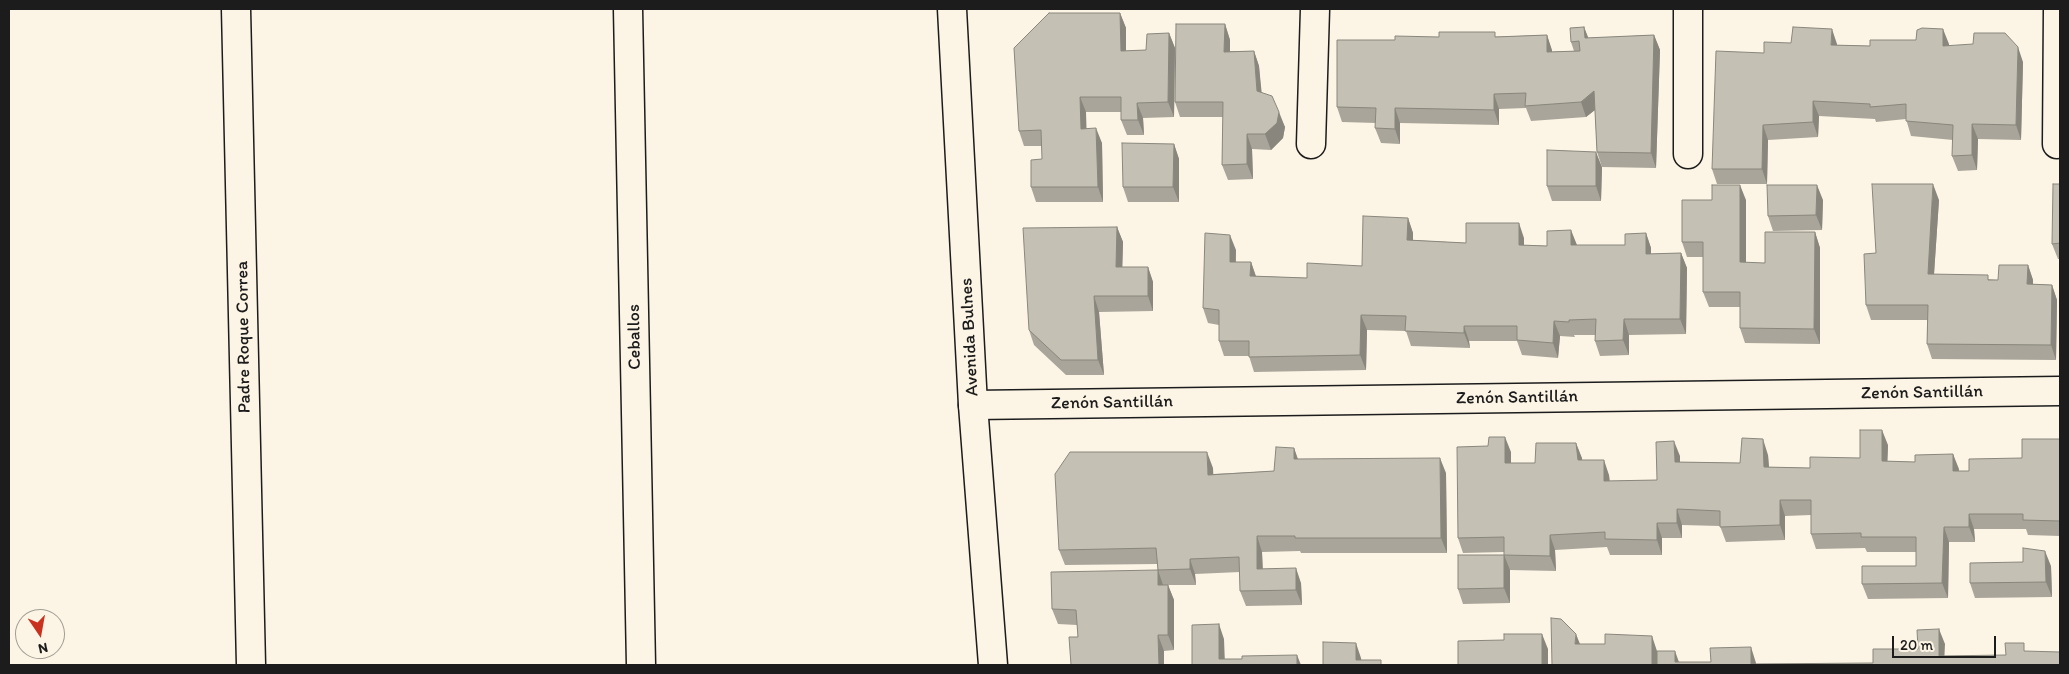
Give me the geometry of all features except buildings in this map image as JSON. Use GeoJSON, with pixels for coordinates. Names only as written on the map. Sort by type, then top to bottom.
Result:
{"type":"FeatureCollection","features":[{"type":"Feature","properties":{"kind":"street","name":"Padre Roque Correa"},"geometry":{"type":"LineString","coordinates":[[236,9],[251,665]]}},
{"type":"Feature","properties":{"kind":"street","name":"Ceballos"},"geometry":{"type":"LineString","coordinates":[[628,9],[641,665]]}},
{"type":"Feature","properties":{"kind":"street","name":"Avenida Bulnes"},"geometry":{"type":"LineString","coordinates":[[952,9],[973,405],[994,665]]}},
{"type":"Feature","properties":{"kind":"street"},"geometry":{"type":"LineString","coordinates":[[1311,144],[1315,9]]}},
{"type":"Feature","properties":{"kind":"street"},"geometry":{"type":"LineString","coordinates":[[1688,9],[1688,154]]}},
{"type":"Feature","properties":{"kind":"street"},"geometry":{"type":"LineString","coordinates":[[2057,144],[2058,9]]}},
{"type":"Feature","properties":{"kind":"street","name":"Zenón Santillán"},"geometry":{"type":"LineString","coordinates":[[973,405],[2060,391]]}}]}
